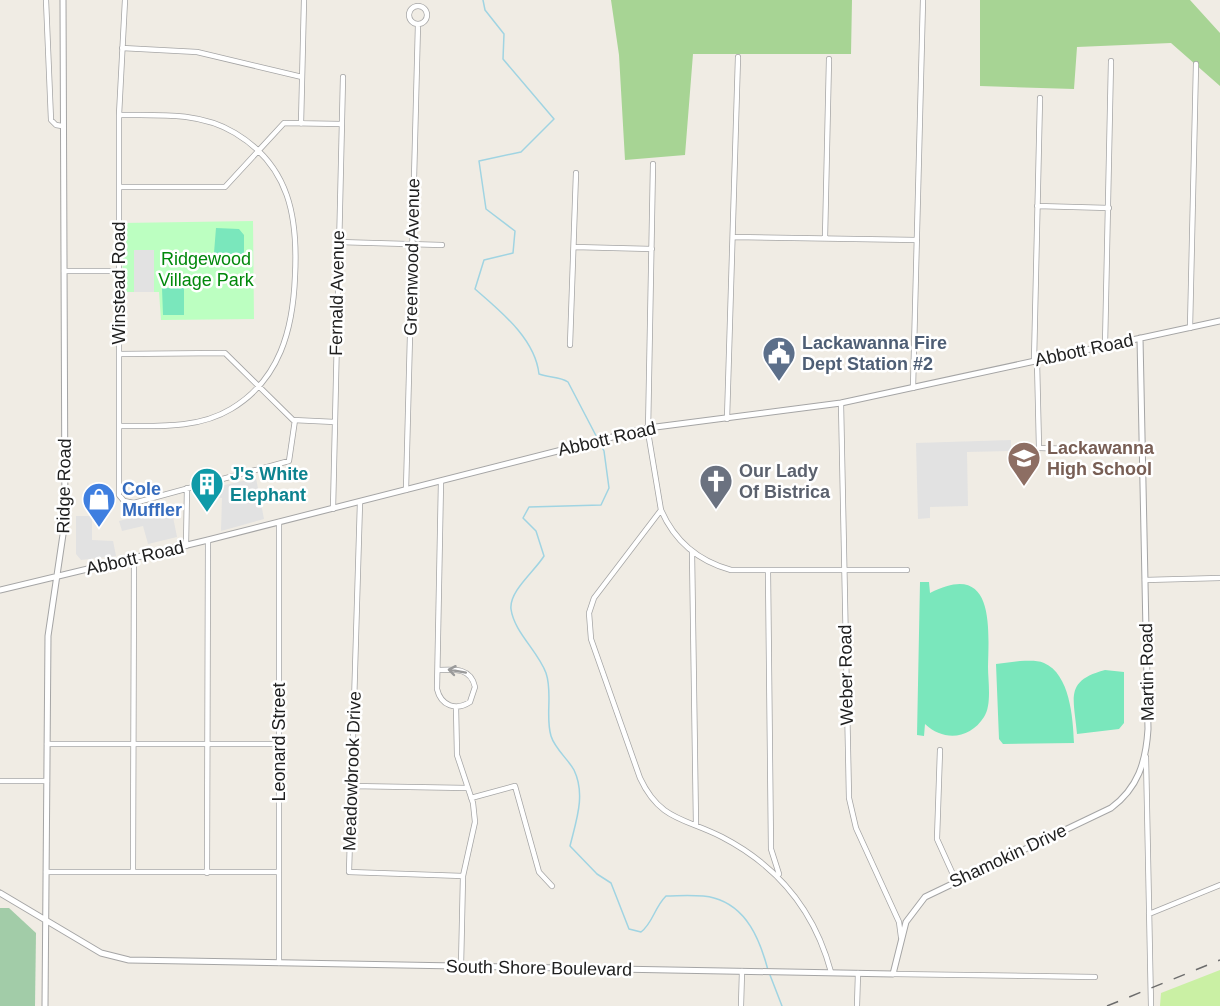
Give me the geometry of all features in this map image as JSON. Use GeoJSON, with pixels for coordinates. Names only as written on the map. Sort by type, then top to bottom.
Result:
{"type":"FeatureCollection","features":[{"type":"Feature","properties":{"kind":"street"},"geometry":{"type":"LineString","coordinates":[[46,0],[51,120],[56,125],[62,126]]}},
{"type":"Feature","properties":{"kind":"street","name":"Ridge Road"},"geometry":{"type":"LineString","coordinates":[[45,1006],[48,636],[65,522],[63,0]]}},
{"type":"Feature","properties":{"kind":"street","name":"Winstead Road"},"geometry":{"type":"LineString","coordinates":[[125,0],[119,115],[119,490],[124,501],[134,503],[186,489]]}},
{"type":"Feature","properties":{"kind":"street"},"geometry":{"type":"LineString","coordinates":[[301,124],[304,0]]}},
{"type":"Feature","properties":{"kind":"street"},"geometry":{"type":"LineString","coordinates":[[913,388],[922,0]]}},
{"type":"Feature","properties":{"kind":"street","name":"Greenwood Avenue"},"geometry":{"type":"LineString","coordinates":[[417,5],[424,8],[427,15],[424,21],[418,24],[411,21],[408,15],[411,8],[417,5]]}},
{"type":"Feature","properties":{"kind":"street","name":"Greenwood Avenue"},"geometry":{"type":"LineString","coordinates":[[406,490],[418,24]]}},
{"type":"Feature","properties":{"kind":"street"},"geometry":{"type":"LineString","coordinates":[[122,48],[197,52],[302,77]]}},
{"type":"Feature","properties":{"kind":"street"},"geometry":{"type":"LineString","coordinates":[[728,419],[738,57]]}},
{"type":"Feature","properties":{"kind":"street"},"geometry":{"type":"LineString","coordinates":[[825,238],[829,59]]}},
{"type":"Feature","properties":{"kind":"street"},"geometry":{"type":"LineString","coordinates":[[1105,346],[1111,61]]}},
{"type":"Feature","properties":{"kind":"street"},"geometry":{"type":"LineString","coordinates":[[1190,328],[1196,64]]}},
{"type":"Feature","properties":{"kind":"street","name":"Fernald Avenue"},"geometry":{"type":"LineString","coordinates":[[333,509],[343,77]]}},
{"type":"Feature","properties":{"kind":"street"},"geometry":{"type":"LineString","coordinates":[[1040,98],[1036,361],[1039,448],[1141,451]]}},
{"type":"Feature","properties":{"kind":"street"},"geometry":{"type":"LineString","coordinates":[[119,115],[171,115],[198,119],[234,132],[258,152],[284,189],[294,218],[297,237],[291,326],[278,359],[259,387],[239,403],[211,418],[169,425],[119,426]]}},
{"type":"Feature","properties":{"kind":"street"},"geometry":{"type":"LineString","coordinates":[[119,187],[225,187],[285,123],[341,124]]}},
{"type":"Feature","properties":{"kind":"street"},"geometry":{"type":"LineString","coordinates":[[653,164],[648,428],[654,482],[661,510],[675,535],[692,552],[708,562],[731,570],[768,572],[907,570]]}},
{"type":"Feature","properties":{"kind":"street"},"geometry":{"type":"LineString","coordinates":[[570,345],[576,173]]}},
{"type":"Feature","properties":{"kind":"street"},"geometry":{"type":"LineString","coordinates":[[1037,206],[1109,208]]}},
{"type":"Feature","properties":{"kind":"street"},"geometry":{"type":"LineString","coordinates":[[733,237],[917,240]]}},
{"type":"Feature","properties":{"kind":"street"},"geometry":{"type":"LineString","coordinates":[[338,242],[442,245]]}},
{"type":"Feature","properties":{"kind":"street"},"geometry":{"type":"LineString","coordinates":[[574,247],[652,249]]}},
{"type":"Feature","properties":{"kind":"street"},"geometry":{"type":"LineString","coordinates":[[64,271],[119,271]]}},
{"type":"Feature","properties":{"kind":"street","name":"Abbott Road"},"geometry":{"type":"LineString","coordinates":[[0,590],[186,546],[648,428],[841,403],[1220,321]]}},
{"type":"Feature","properties":{"kind":"street","name":"Martin Road"},"geometry":{"type":"LineString","coordinates":[[1140,338],[1151,1006]]}},
{"type":"Feature","properties":{"kind":"street"},"geometry":{"type":"LineString","coordinates":[[120,354],[225,353],[296,420],[335,422]]}},
{"type":"Feature","properties":{"kind":"street","name":"Weber Road"},"geometry":{"type":"LineString","coordinates":[[841,403],[849,798],[856,828],[899,922],[901,937]]}},
{"type":"Feature","properties":{"kind":"street"},"geometry":{"type":"LineString","coordinates":[[186,546],[186,489],[289,461],[296,420]]}},
{"type":"Feature","properties":{"kind":"street"},"geometry":{"type":"LineString","coordinates":[[439,670],[462,670],[474,682],[475,692],[470,702],[456,707],[444,702],[438,694],[441,481]]}},
{"type":"Feature","properties":{"kind":"street","name":"Meadowbrook Drive"},"geometry":{"type":"LineString","coordinates":[[360,502],[349,872],[463,876]]}},
{"type":"Feature","properties":{"kind":"street"},"geometry":{"type":"LineString","coordinates":[[661,510],[594,598],[590,613],[590,635],[646,791],[657,805],[671,817],[696,825],[746,851],[782,879]]}},
{"type":"Feature","properties":{"kind":"street","name":"Leonard Street"},"geometry":{"type":"LineString","coordinates":[[279,522],[279,963]]}},
{"type":"Feature","properties":{"kind":"street"},"geometry":{"type":"LineString","coordinates":[[207,873],[208,540]]}},
{"type":"Feature","properties":{"kind":"street"},"geometry":{"type":"LineString","coordinates":[[692,552],[696,825]]}},
{"type":"Feature","properties":{"kind":"street"},"geometry":{"type":"LineString","coordinates":[[133,872],[134,558]]}},
{"type":"Feature","properties":{"kind":"street"},"geometry":{"type":"LineString","coordinates":[[768,572],[771,849],[774,863],[782,879],[815,928],[831,972]]}},
{"type":"Feature","properties":{"kind":"street"},"geometry":{"type":"LineString","coordinates":[[1145,580],[1220,578]]}},
{"type":"Feature","properties":{"kind":"street"},"geometry":{"type":"LineString","coordinates":[[456,707],[455,744],[475,813],[475,832],[463,876],[461,966]]}},
{"type":"Feature","properties":{"kind":"street"},"geometry":{"type":"LineString","coordinates":[[47,744],[279,744]]}},
{"type":"Feature","properties":{"kind":"street"},"geometry":{"type":"LineString","coordinates":[[940,750],[937,839],[956,881]]}},
{"type":"Feature","properties":{"kind":"street","name":"Shamokin Drive"},"geometry":{"type":"LineString","coordinates":[[893,974],[901,937],[918,904],[933,892],[1111,808],[1132,787],[1146,755]]}},
{"type":"Feature","properties":{"kind":"street"},"geometry":{"type":"LineString","coordinates":[[0,781],[47,781]]}},
{"type":"Feature","properties":{"kind":"street"},"geometry":{"type":"LineString","coordinates":[[351,786],[467,788]]}},
{"type":"Feature","properties":{"kind":"street"},"geometry":{"type":"LineString","coordinates":[[471,798],[515,786],[539,872],[552,886]]}},
{"type":"Feature","properties":{"kind":"street"},"geometry":{"type":"LineString","coordinates":[[46,872],[279,872]]}},
{"type":"Feature","properties":{"kind":"street"},"geometry":{"type":"LineString","coordinates":[[1149,914],[1220,885]]}},
{"type":"Feature","properties":{"kind":"street","name":"South Shore Boulevard"},"geometry":{"type":"LineString","coordinates":[[0,893],[86,945],[118,958],[742,972],[1095,976]]}},
{"type":"Feature","properties":{"kind":"street"},"geometry":{"type":"LineString","coordinates":[[741,1006],[742,972]]}},
{"type":"Feature","properties":{"kind":"street"},"geometry":{"type":"LineString","coordinates":[[857,1006],[858,973]]}},
{"type":"Feature","properties":{"kind":"green space"},"geometry":{"type":"Polygon","coordinates":[[[611,0],[852,0],[851,54],[693,54],[685,155],[625,160],[619,55],[611,0]]]}},
{"type":"Feature","properties":{"kind":"green space"},"geometry":{"type":"Polygon","coordinates":[[[980,0],[1190,0],[1220,33],[1220,86],[1171,43],[1077,47],[1074,89],[980,86],[980,0]]]}},
{"type":"Feature","properties":{"kind":"green space","name":"Ridgewood Village Park"},"geometry":{"type":"Polygon","coordinates":[[[253,221],[254,319],[161,320],[159,292],[123,292],[122,223],[253,221]]]}},
{"type":"Feature","properties":{"kind":"green space"},"geometry":{"type":"Polygon","coordinates":[[[216,228],[239,229],[244,235],[244,263],[222,265],[214,253],[216,228]]]}},
{"type":"Feature","properties":{"kind":"green space"},"geometry":{"type":"Polygon","coordinates":[[[162,288],[184,288],[184,315],[163,315],[162,288]]]}},
{"type":"Feature","properties":{"kind":"green space"},"geometry":{"type":"Polygon","coordinates":[[[920,582],[929,582],[930,593],[951,585],[966,585],[977,591],[983,602],[988,633],[988,706],[984,717],[978,724],[964,734],[956,736],[940,734],[925,724],[924,736],[917,735],[920,582]]]}},
{"type":"Feature","properties":{"kind":"green space"},"geometry":{"type":"Polygon","coordinates":[[[1020,661],[1044,663],[1060,677],[1071,710],[1074,743],[1003,744],[999,739],[996,664],[1020,661]]]}},
{"type":"Feature","properties":{"kind":"green space"},"geometry":{"type":"Polygon","coordinates":[[[1105,670],[1124,672],[1124,723],[1119,729],[1077,734],[1074,693],[1077,686],[1092,674],[1105,670]]]}},
{"type":"Feature","properties":{"kind":"green space"},"geometry":{"type":"Polygon","coordinates":[[[0,908],[9,908],[36,933],[35,1006],[0,1006],[0,908]]]}},
{"type":"Feature","properties":{"kind":"green space"},"geometry":{"type":"Polygon","coordinates":[[[1220,970],[1220,1006],[1160,1006],[1161,993],[1220,970]]]}},
{"type":"Feature","properties":{"kind":"shaded area"},"geometry":{"type":"Polygon","coordinates":[[[134,250],[154,250],[154,292],[134,292],[134,250]]]}},
{"type":"Feature","properties":{"kind":"shaded area"},"geometry":{"type":"Polygon","coordinates":[[[1011,440],[1011,451],[967,452],[968,506],[930,507],[930,518],[918,519],[916,443],[1011,440]]]}},
{"type":"Feature","properties":{"kind":"shaded area"},"geometry":{"type":"Polygon","coordinates":[[[256,478],[264,519],[221,531],[222,498],[208,497],[207,489],[256,478]]]}},
{"type":"Feature","properties":{"kind":"shaded area"},"geometry":{"type":"Polygon","coordinates":[[[167,509],[173,517],[177,537],[148,544],[143,526],[122,531],[119,521],[167,509]]]}},
{"type":"Feature","properties":{"kind":"shaded area"},"geometry":{"type":"Polygon","coordinates":[[[76,516],[92,516],[92,540],[113,541],[116,556],[81,560],[76,554],[76,516]]]}},
{"type":"Feature","properties":{"kind":"waterway"},"geometry":{"type":"LineString","coordinates":[[483,0],[485,10],[504,34],[503,59],[554,119],[521,152],[479,161],[486,209],[515,231],[513,253],[484,260],[475,289],[524,337],[536,361],[539,374],[568,382],[604,451],[609,488],[601,505],[529,507],[523,518],[536,531],[544,556],[518,588],[511,602],[517,626],[546,673],[549,688],[551,736],[578,779],[579,808],[570,846],[597,874],[611,883],[629,929],[641,932],[666,896],[714,898],[735,909],[750,926],[761,947],[768,970]]}},
{"type":"Feature","properties":{"kind":"waterway"},"geometry":{"type":"LineString","coordinates":[[770,975],[782,1006]]}},
{"type":"Feature","properties":{"kind":"railway"},"geometry":{"type":"LineString","coordinates":[[1107,1006],[1220,960]]}},
{"type":"Feature","properties":{"kind":"place","name":"Lackawanna Fire Dept Station #2"},"geometry":{"type":"Point","coordinates":[779,382]}},
{"type":"Feature","properties":{"kind":"place","name":"Lackawanna High School"},"geometry":{"type":"Point","coordinates":[1024,487]}},
{"type":"Feature","properties":{"kind":"place","name":"Our Lady Of Bistrica"},"geometry":{"type":"Point","coordinates":[716,510]}},
{"type":"Feature","properties":{"kind":"place","name":"J's White Elephant"},"geometry":{"type":"Point","coordinates":[207,513]}},
{"type":"Feature","properties":{"kind":"place","name":"Cole Muffler"},"geometry":{"type":"Point","coordinates":[99,528]}}]}
